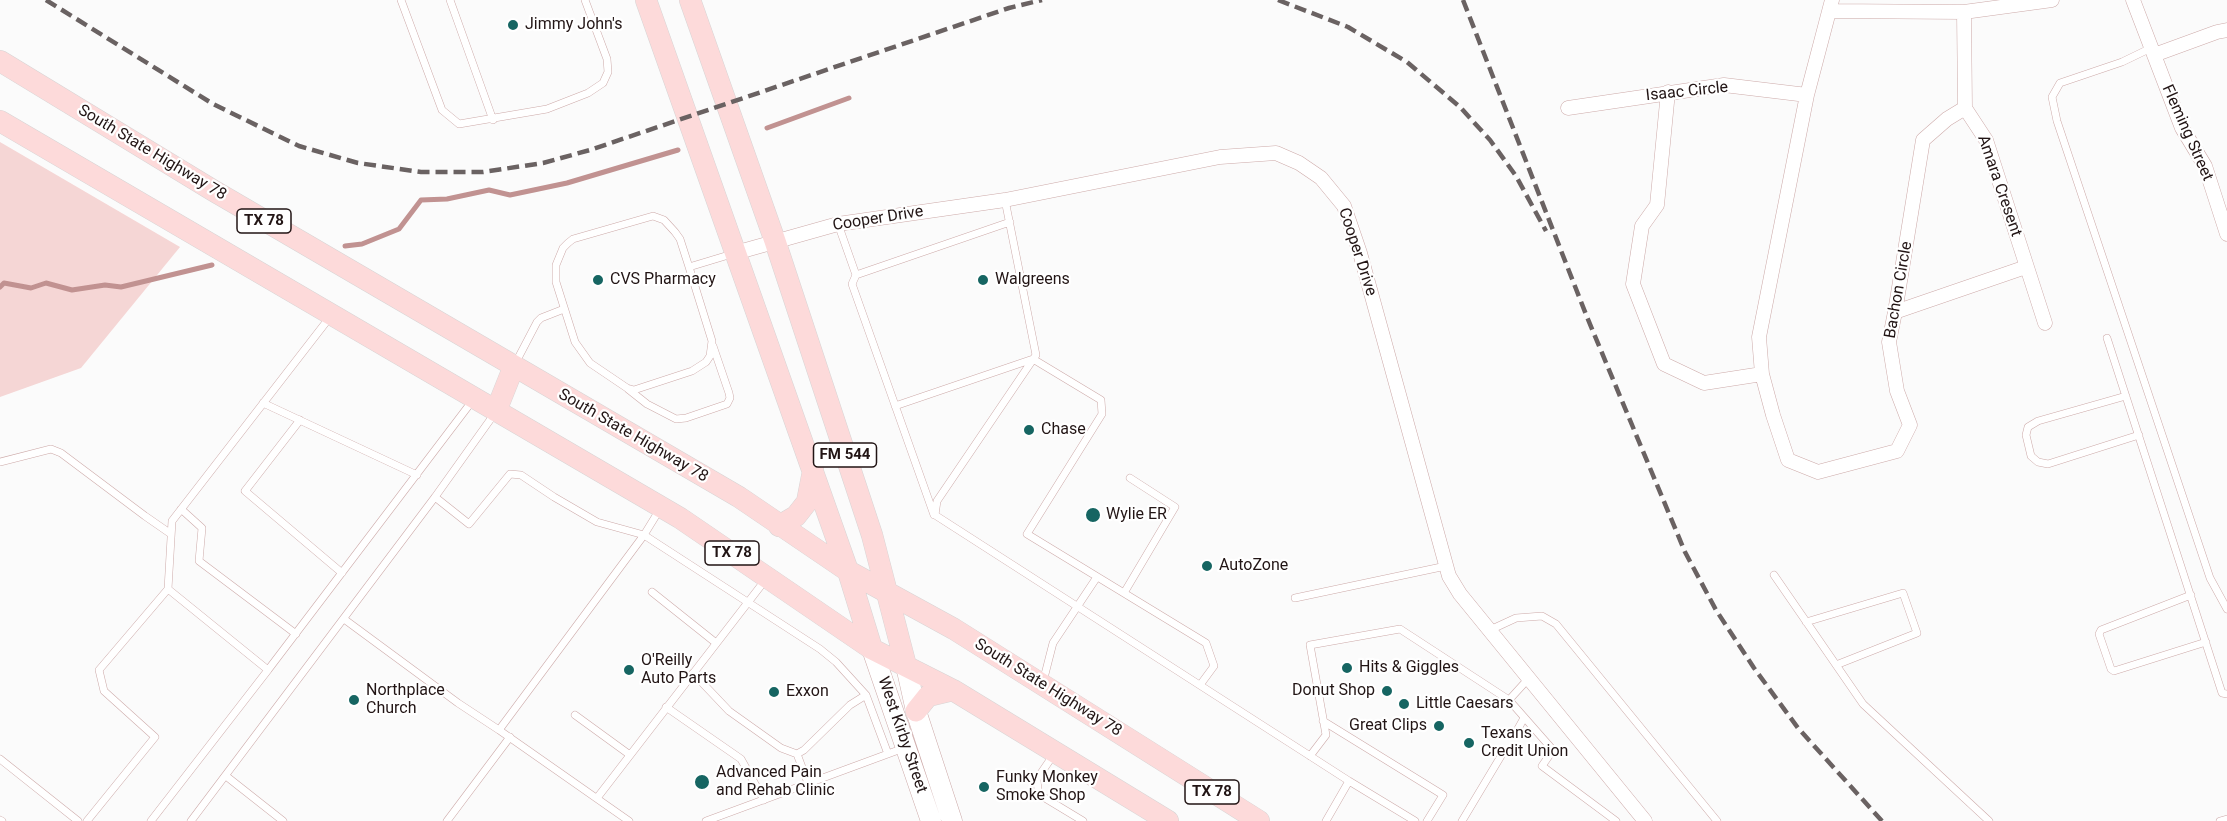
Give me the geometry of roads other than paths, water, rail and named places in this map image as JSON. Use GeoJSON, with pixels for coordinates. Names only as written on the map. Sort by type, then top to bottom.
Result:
{"type":"FeatureCollection","features":[{"type":"Feature","properties":{"kind":"main road","name":"FM 544"},"geometry":{"type":"LineString","coordinates":[[646,0],[848,571],[872,649]]}},
{"type":"Feature","properties":{"kind":"main road","name":"FM 544"},"geometry":{"type":"LineString","coordinates":[[690,0],[775,241],[872,535],[906,666]]}},
{"type":"Feature","properties":{"kind":"main road","name":"South State Highway 78"},"geometry":{"type":"LineString","coordinates":[[0,61],[224,197],[739,497],[848,571],[954,629],[1259,821]]}},
{"type":"Feature","properties":{"kind":"main road","name":"TX 78"},"geometry":{"type":"LineString","coordinates":[[0,121],[661,507],[872,649],[953,690],[1168,821]]}},
{"type":"Feature","properties":{"kind":"main road"},"geometry":{"type":"LineString","coordinates":[[496,411],[514,366]]}},
{"type":"Feature","properties":{"kind":"main road"},"geometry":{"type":"LineString","coordinates":[[779,526],[796,516],[807,502],[813,471]]}},
{"type":"Feature","properties":{"kind":"main road","name":"West Kirby Street"},"geometry":{"type":"LineString","coordinates":[[872,649],[897,750],[931,821]]}},
{"type":"Feature","properties":{"kind":"main road","name":"West Kirby Street"},"geometry":{"type":"LineString","coordinates":[[906,666],[916,711],[952,821]]}},
{"type":"Feature","properties":{"kind":"main road"},"geometry":{"type":"LineString","coordinates":[[916,711],[928,696],[953,690]]}},
{"type":"Feature","properties":{"kind":"street"},"geometry":{"type":"LineString","coordinates":[[1830,5],[1964,12],[2052,0]]}},
{"type":"Feature","properties":{"kind":"street","name":"Fleming Street"},"geometry":{"type":"LineString","coordinates":[[2133,0],[2182,128],[2205,166],[2227,234]]}},
{"type":"Feature","properties":{"kind":"street","name":"Bachon Circle"},"geometry":{"type":"LineString","coordinates":[[1830,5],[1807,95],[1759,337],[1762,374],[1788,460],[1818,472],[1897,451],[1910,425],[1897,391],[1888,342],[1923,140],[1947,119],[1965,108]]}},
{"type":"Feature","properties":{"kind":"street"},"geometry":{"type":"LineString","coordinates":[[1964,12],[1965,108]]}},
{"type":"Feature","properties":{"kind":"street"},"geometry":{"type":"LineString","coordinates":[[2152,52],[2227,30]]}},
{"type":"Feature","properties":{"kind":"street","name":"Isaac Circle"},"geometry":{"type":"LineString","coordinates":[[1568,108],[1668,92],[1724,86],[1807,95]]}},
{"type":"Feature","properties":{"kind":"street"},"geometry":{"type":"LineString","coordinates":[[1668,92],[1657,205],[1642,226],[1633,284],[1664,364],[1704,383],[1762,374]]}},
{"type":"Feature","properties":{"kind":"street","name":"Amara Cresent"},"geometry":{"type":"LineString","coordinates":[[1965,108],[1986,140],[2045,323]]}},
{"type":"Feature","properties":{"kind":"street","name":"Cooper Drive"},"geometry":{"type":"LineString","coordinates":[[735,253],[838,224],[1005,200],[1220,157],[1276,153],[1299,163],[1321,178],[1344,206],[1360,253],[1446,566],[1460,594],[1641,819]]}},
{"type":"Feature","properties":{"kind":"street"},"geometry":{"type":"LineString","coordinates":[[1895,312],[2026,267]]}},
{"type":"Feature","properties":{"kind":"lane"},"geometry":{"type":"LineString","coordinates":[[401,0],[442,110],[459,124],[547,109],[588,93],[603,83],[608,72],[607,59],[585,0]]}},
{"type":"Feature","properties":{"kind":"lane"},"geometry":{"type":"LineString","coordinates":[[450,0],[492,120]]}},
{"type":"Feature","properties":{"kind":"lane"},"geometry":{"type":"LineString","coordinates":[[2152,52],[2060,83],[2052,97],[2057,121],[2210,578],[2227,609]]}},
{"type":"Feature","properties":{"kind":"lane"},"geometry":{"type":"LineString","coordinates":[[935,515],[937,501],[1036,355],[1005,200]]}},
{"type":"Feature","properties":{"kind":"lane"},"geometry":{"type":"LineString","coordinates":[[659,217],[680,239],[689,267],[730,398],[727,404],[686,418],[676,419],[647,404],[627,388],[599,371],[581,352],[556,282],[556,266],[563,248],[573,239],[638,220],[659,217]]}},
{"type":"Feature","properties":{"kind":"lane"},"geometry":{"type":"LineString","coordinates":[[856,275],[1010,222]]}},
{"type":"Feature","properties":{"kind":"lane"},"geometry":{"type":"LineString","coordinates":[[838,224],[856,275],[852,284],[935,515],[1348,781],[1415,821]]}},
{"type":"Feature","properties":{"kind":"lane"},"geometry":{"type":"LineString","coordinates":[[689,267],[735,253]]}},
{"type":"Feature","properties":{"kind":"lane"},"geometry":{"type":"LineString","coordinates":[[514,366],[537,322],[541,318],[564,309]]}},
{"type":"Feature","properties":{"kind":"lane"},"geometry":{"type":"LineString","coordinates":[[87,821],[155,737],[104,691],[99,670],[168,589],[172,521],[331,315]]}},
{"type":"Feature","properties":{"kind":"lane"},"geometry":{"type":"LineString","coordinates":[[2108,339],[2222,693],[2227,694]]}},
{"type":"Feature","properties":{"kind":"lane"},"geometry":{"type":"LineString","coordinates":[[627,388],[634,390],[700,367],[710,356],[712,341]]}},
{"type":"Feature","properties":{"kind":"lane"},"geometry":{"type":"LineString","coordinates":[[896,406],[1033,359]]}},
{"type":"Feature","properties":{"kind":"lane"},"geometry":{"type":"LineString","coordinates":[[1033,359],[1101,400],[1102,414],[1027,534],[1206,643],[1214,666],[1200,685]]}},
{"type":"Feature","properties":{"kind":"lane"},"geometry":{"type":"LineString","coordinates":[[2126,396],[2038,421],[2028,428],[2026,435],[2031,456],[2038,462],[2048,464],[2139,435]]}},
{"type":"Feature","properties":{"kind":"lane"},"geometry":{"type":"LineString","coordinates":[[151,821],[475,399]]}},
{"type":"Feature","properties":{"kind":"lane"},"geometry":{"type":"LineString","coordinates":[[263,403],[417,475]]}},
{"type":"Feature","properties":{"kind":"lane"},"geometry":{"type":"LineString","coordinates":[[191,821],[435,497],[496,411]]}},
{"type":"Feature","properties":{"kind":"lane"},"geometry":{"type":"LineString","coordinates":[[300,420],[245,491],[342,573]]}},
{"type":"Feature","properties":{"kind":"lane"},"geometry":{"type":"LineString","coordinates":[[0,462],[51,448],[62,453],[171,534]]}},
{"type":"Feature","properties":{"kind":"lane"},"geometry":{"type":"LineString","coordinates":[[435,497],[469,524],[510,474],[520,475],[597,522],[644,535],[829,656],[866,695],[897,750],[706,821]]}},
{"type":"Feature","properties":{"kind":"lane"},"geometry":{"type":"LineString","coordinates":[[1124,593],[1175,507],[1130,478]]}},
{"type":"Feature","properties":{"kind":"lane"},"geometry":{"type":"LineString","coordinates":[[500,730],[644,535],[661,507]]}},
{"type":"Feature","properties":{"kind":"lane"},"geometry":{"type":"LineString","coordinates":[[181,509],[202,528],[199,561],[296,634]]}},
{"type":"Feature","properties":{"kind":"lane"},"geometry":{"type":"LineString","coordinates":[[1295,598],[1446,566]]}},
{"type":"Feature","properties":{"kind":"lane"},"geometry":{"type":"LineString","coordinates":[[1774,575],[1863,704],[1989,821]]}},
{"type":"Feature","properties":{"kind":"lane"},"geometry":{"type":"LineString","coordinates":[[597,798],[767,577]]}},
{"type":"Feature","properties":{"kind":"lane"},"geometry":{"type":"LineString","coordinates":[[1042,685],[1053,643],[1097,577]]}},
{"type":"Feature","properties":{"kind":"lane"},"geometry":{"type":"LineString","coordinates":[[168,589],[268,670]]}},
{"type":"Feature","properties":{"kind":"lane"},"geometry":{"type":"LineString","coordinates":[[652,592],[716,643]]}},
{"type":"Feature","properties":{"kind":"lane"},"geometry":{"type":"LineString","coordinates":[[1806,622],[1902,593],[1917,633],[1836,666]]}},
{"type":"Feature","properties":{"kind":"lane"},"geometry":{"type":"LineString","coordinates":[[2191,595],[2100,630],[2098,634],[2111,669],[2114,671],[2206,642]]}},
{"type":"Feature","properties":{"kind":"lane"},"geometry":{"type":"LineString","coordinates":[[1490,630],[1516,618],[1542,616],[1556,624],[1717,821]]}},
{"type":"Feature","properties":{"kind":"lane"},"geometry":{"type":"LineString","coordinates":[[344,619],[458,703],[597,798],[620,818],[629,821]]}},
{"type":"Feature","properties":{"kind":"lane"},"geometry":{"type":"LineString","coordinates":[[1310,756],[1326,735],[1310,645],[1400,629],[1509,700],[1552,750],[1542,766],[1617,821]]}},
{"type":"Feature","properties":{"kind":"lane"},"geometry":{"type":"LineString","coordinates":[[693,673],[729,711],[781,748],[797,754],[808,783]]}},
{"type":"Feature","properties":{"kind":"lane"},"geometry":{"type":"LineString","coordinates":[[1509,700],[1529,678]]}},
{"type":"Feature","properties":{"kind":"lane"},"geometry":{"type":"LineString","coordinates":[[797,754],[804,750],[850,705],[866,695]]}},
{"type":"Feature","properties":{"kind":"lane"},"geometry":{"type":"LineString","coordinates":[[666,707],[741,759],[764,800]]}},
{"type":"Feature","properties":{"kind":"lane"},"geometry":{"type":"LineString","coordinates":[[575,715],[630,755]]}},
{"type":"Feature","properties":{"kind":"lane"},"geometry":{"type":"LineString","coordinates":[[1515,734],[1524,718]]}},
{"type":"Feature","properties":{"kind":"lane"},"geometry":{"type":"LineString","coordinates":[[1323,721],[1443,795],[1427,821]]}},
{"type":"Feature","properties":{"kind":"lane"},"geometry":{"type":"LineString","coordinates":[[447,821],[510,737]]}},
{"type":"Feature","properties":{"kind":"lane"},"geometry":{"type":"LineString","coordinates":[[1462,821],[1504,751]]}},
{"type":"Feature","properties":{"kind":"lane"},"geometry":{"type":"LineString","coordinates":[[1056,752],[1037,779],[1038,791],[1040,795],[1082,821]]}},
{"type":"Feature","properties":{"kind":"lane"},"geometry":{"type":"LineString","coordinates":[[0,759],[78,821]]}},
{"type":"Feature","properties":{"kind":"lane"},"geometry":{"type":"LineString","coordinates":[[226,776],[283,821]]}},
{"type":"Feature","properties":{"kind":"lane"},"geometry":{"type":"LineString","coordinates":[[1326,821],[1348,781]]}},
{"type":"Feature","properties":{"kind":"lane"},"geometry":{"type":"LineString","coordinates":[[2220,821],[2227,819]]}},
{"type":"Feature","properties":{"kind":"waterway"},"geometry":{"type":"LineString","coordinates":[[767,128],[849,98]]}},
{"type":"Feature","properties":{"kind":"waterway"},"geometry":{"type":"LineString","coordinates":[[345,246],[362,244],[399,229],[421,200],[447,199],[489,190],[510,195],[567,183],[678,150]]}},
{"type":"Feature","properties":{"kind":"waterway"},"geometry":{"type":"LineString","coordinates":[[0,287],[4,283],[31,288],[46,283],[72,290],[105,285],[121,287],[212,265]]}},
{"type":"Feature","properties":{"kind":"railway"},"geometry":{"type":"LineString","coordinates":[[46,0],[213,104],[299,146],[358,163],[421,172],[483,172],[543,163],[590,150],[1009,8],[1042,0]]}},
{"type":"Feature","properties":{"kind":"railway"},"geometry":{"type":"LineString","coordinates":[[1278,0],[1348,27],[1407,62],[1460,107],[1490,140],[1516,176],[1546,231]]}},
{"type":"Feature","properties":{"kind":"railway"},"geometry":{"type":"LineString","coordinates":[[1463,0],[1587,317],[1685,552],[1716,610],[1754,668],[1798,728],[1882,821]]}},
{"type":"Feature","properties":{"kind":"place","name":"Jimmy John's"},"geometry":{"type":"Point","coordinates":[513,25]}},
{"type":"Feature","properties":{"kind":"place","name":"CVS Pharmacy"},"geometry":{"type":"Point","coordinates":[598,280]}},
{"type":"Feature","properties":{"kind":"place","name":"Walgreens"},"geometry":{"type":"Point","coordinates":[983,280]}},
{"type":"Feature","properties":{"kind":"place","name":"Chase"},"geometry":{"type":"Point","coordinates":[1029,430]}},
{"type":"Feature","properties":{"kind":"place","name":"Wylie ER"},"geometry":{"type":"Point","coordinates":[1093,515]}},
{"type":"Feature","properties":{"kind":"place","name":"AutoZone"},"geometry":{"type":"Point","coordinates":[1207,566]}},
{"type":"Feature","properties":{"kind":"place","name":"Hits & Giggles"},"geometry":{"type":"Point","coordinates":[1347,668]}},
{"type":"Feature","properties":{"kind":"place","name":"O'Reilly Auto Parts"},"geometry":{"type":"Point","coordinates":[629,670]}},
{"type":"Feature","properties":{"kind":"place","name":"Donut Shop"},"geometry":{"type":"Point","coordinates":[1387,691]}},
{"type":"Feature","properties":{"kind":"place","name":"Exxon"},"geometry":{"type":"Point","coordinates":[774,692]}},
{"type":"Feature","properties":{"kind":"place","name":"Northplace Church"},"geometry":{"type":"Point","coordinates":[354,700]}},
{"type":"Feature","properties":{"kind":"place","name":"Little Caesars"},"geometry":{"type":"Point","coordinates":[1404,704]}},
{"type":"Feature","properties":{"kind":"place","name":"Great Clips"},"geometry":{"type":"Point","coordinates":[1439,726]}},
{"type":"Feature","properties":{"kind":"place","name":"Texans Credit Union"},"geometry":{"type":"Point","coordinates":[1469,743]}},
{"type":"Feature","properties":{"kind":"place","name":"Advanced Pain and Rehab Clinic"},"geometry":{"type":"Point","coordinates":[702,782]}},
{"type":"Feature","properties":{"kind":"place","name":"Funky Monkey Smoke Shop"},"geometry":{"type":"Point","coordinates":[984,787]}}]}
